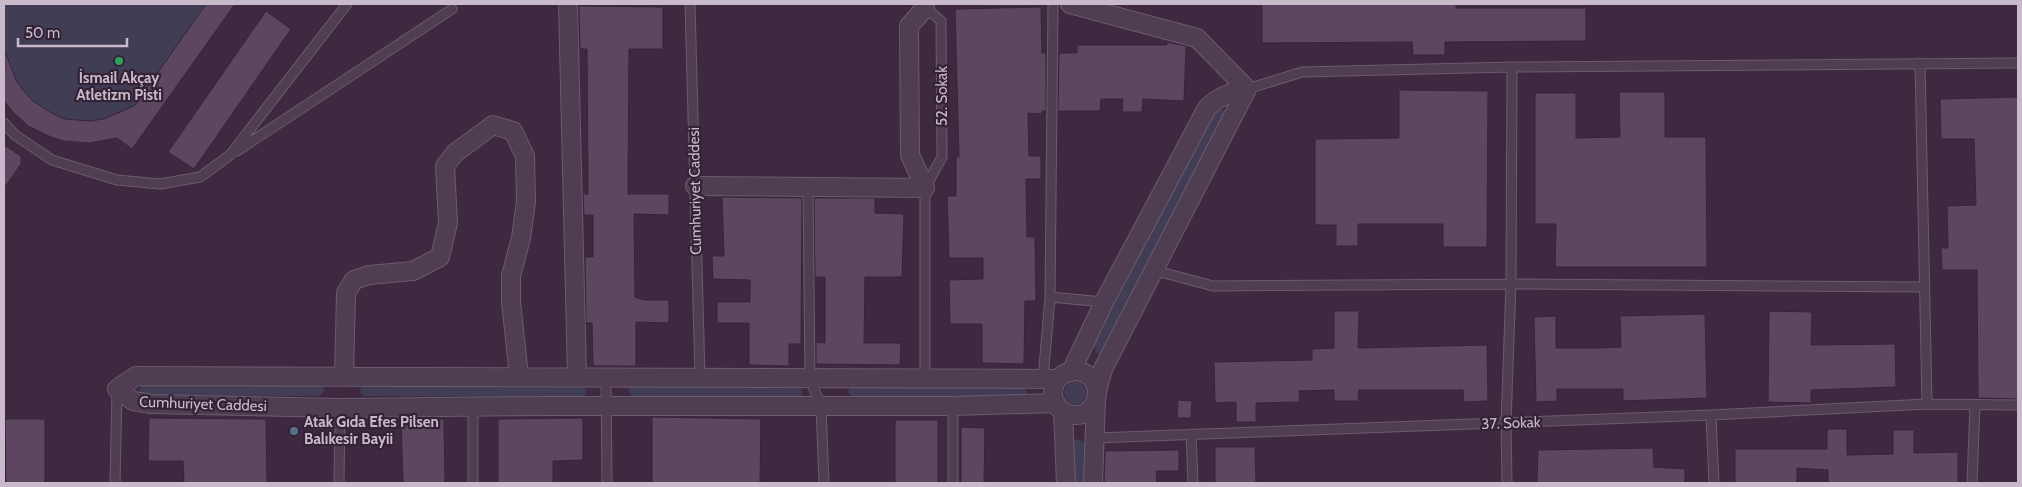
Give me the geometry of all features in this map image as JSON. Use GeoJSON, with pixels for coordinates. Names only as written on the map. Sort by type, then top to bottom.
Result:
{"type":"FeatureCollection","features":[{"type":"Feature","properties":{"kind":"street"},"geometry":{"type":"LineString","coordinates":[[568,4],[577,376]]}},
{"type":"Feature","properties":{"kind":"street"},"geometry":{"type":"LineString","coordinates":[[1070,4],[1197,38],[1248,89]]}},
{"type":"Feature","properties":{"kind":"street","name":"52. Sokak"},"geometry":{"type":"LineString","coordinates":[[924,6],[909,26],[910,155],[925,188]]}},
{"type":"Feature","properties":{"kind":"street"},"geometry":{"type":"LineString","coordinates":[[1059,407],[1076,415],[1083,414],[1089,410],[1103,369],[1248,89]]}},
{"type":"Feature","properties":{"kind":"street"},"geometry":{"type":"LineString","coordinates":[[1066,483],[1059,407],[1053,392],[1057,376],[1104,302],[1208,108],[1216,99],[1232,92],[1248,89]]}},
{"type":"Feature","properties":{"kind":"street"},"geometry":{"type":"LineString","coordinates":[[344,377],[346,293],[354,280],[368,275],[413,271],[440,257],[448,223],[445,166],[455,152],[493,125],[513,131],[525,156],[526,202],[521,238],[511,276],[511,302],[519,376]]}},
{"type":"Feature","properties":{"kind":"street"},"geometry":{"type":"LineString","coordinates":[[695,186],[925,188]]}},
{"type":"Feature","properties":{"kind":"street"},"geometry":{"type":"LineString","coordinates":[[1057,376],[1085,374],[1095,384],[1093,483]]}},
{"type":"Feature","properties":{"kind":"street","name":"Cumhuriyet Caddesi"},"geometry":{"type":"LineString","coordinates":[[1057,376],[810,379],[606,376],[136,376],[118,389],[133,401],[152,404],[340,408],[606,406],[1059,407]]}},
{"type":"Feature","properties":{"kind":"lane"},"geometry":{"type":"LineString","coordinates":[[230,155],[347,4]]}},
{"type":"Feature","properties":{"kind":"lane","name":"Cumhuriyet Caddesi"},"geometry":{"type":"LineString","coordinates":[[690,4],[700,378]]}},
{"type":"Feature","properties":{"kind":"lane"},"geometry":{"type":"LineString","coordinates":[[1053,4],[1050,297],[1057,376]]}},
{"type":"Feature","properties":{"kind":"lane","name":"52. Sokak"},"geometry":{"type":"LineString","coordinates":[[924,6],[941,21],[942,157],[925,188],[925,378]]}},
{"type":"Feature","properties":{"kind":"lane"},"geometry":{"type":"LineString","coordinates":[[4,123],[15,134],[52,160],[117,180],[160,184],[200,177],[230,155],[452,9]]}},
{"type":"Feature","properties":{"kind":"lane"},"geometry":{"type":"LineString","coordinates":[[1248,89],[1302,72],[2018,62]]}},
{"type":"Feature","properties":{"kind":"lane"},"geometry":{"type":"LineString","coordinates":[[1920,63],[1926,404]]}},
{"type":"Feature","properties":{"kind":"lane"},"geometry":{"type":"LineString","coordinates":[[1507,483],[1506,423],[1511,284],[1512,68]]}},
{"type":"Feature","properties":{"kind":"lane"},"geometry":{"type":"LineString","coordinates":[[808,187],[810,379],[820,406],[824,483]]}},
{"type":"Feature","properties":{"kind":"lane"},"geometry":{"type":"LineString","coordinates":[[1153,270],[1212,286],[1511,284],[1924,287]]}},
{"type":"Feature","properties":{"kind":"lane"},"geometry":{"type":"LineString","coordinates":[[1050,297],[1104,302]]}},
{"type":"Feature","properties":{"kind":"lane"},"geometry":{"type":"LineString","coordinates":[[606,376],[607,483]]}},
{"type":"Feature","properties":{"kind":"lane"},"geometry":{"type":"LineString","coordinates":[[115,483],[118,389]]}},
{"type":"Feature","properties":{"kind":"lane","name":"37. Sokak"},"geometry":{"type":"LineString","coordinates":[[1095,438],[1711,415],[1926,404],[2018,405]]}},
{"type":"Feature","properties":{"kind":"lane"},"geometry":{"type":"LineString","coordinates":[[1972,483],[1975,405]]}},
{"type":"Feature","properties":{"kind":"lane"},"geometry":{"type":"LineString","coordinates":[[953,406],[953,483]]}},
{"type":"Feature","properties":{"kind":"lane"},"geometry":{"type":"LineString","coordinates":[[473,407],[474,483]]}},
{"type":"Feature","properties":{"kind":"lane"},"geometry":{"type":"LineString","coordinates":[[339,483],[340,408]]}},
{"type":"Feature","properties":{"kind":"lane"},"geometry":{"type":"LineString","coordinates":[[1711,415],[1714,483]]}},
{"type":"Feature","properties":{"kind":"lane"},"geometry":{"type":"LineString","coordinates":[[1191,434],[1192,483]]}},
{"type":"Feature","properties":{"kind":"shaded area"},"geometry":{"type":"Polygon","coordinates":[[[4,4],[235,4],[132,149],[116,138],[89,143],[76,143],[52,137],[21,119],[4,101],[4,4]]]}},
{"type":"Feature","properties":{"kind":"shaded area"},"geometry":{"type":"Polygon","coordinates":[[[1217,108],[1227,111],[1101,353],[1096,353],[1093,343],[1193,147],[1217,108]]]}},
{"type":"Feature","properties":{"kind":"shaded area"},"geometry":{"type":"Polygon","coordinates":[[[1075,382],[1083,385],[1086,393],[1083,401],[1075,404],[1067,401],[1064,393],[1067,385],[1075,382]]]}},
{"type":"Feature","properties":{"kind":"shaded area"},"geometry":{"type":"Polygon","coordinates":[[[143,384],[321,384],[325,391],[319,396],[145,395],[138,391],[143,384]]]}},
{"type":"Feature","properties":{"kind":"shaded area"},"geometry":{"type":"Polygon","coordinates":[[[361,385],[582,385],[586,390],[586,394],[583,397],[364,396],[360,393],[361,385]]]}},
{"type":"Feature","properties":{"kind":"shaded area"},"geometry":{"type":"Polygon","coordinates":[[[799,385],[802,390],[802,397],[798,398],[632,397],[628,389],[629,386],[799,385]]]}},
{"type":"Feature","properties":{"kind":"shaded area"},"geometry":{"type":"Polygon","coordinates":[[[1023,385],[1027,393],[1021,398],[854,397],[848,392],[850,386],[1023,385]]]}},
{"type":"Feature","properties":{"kind":"shaded area"},"geometry":{"type":"Polygon","coordinates":[[[1078,439],[1084,442],[1085,446],[1084,483],[1072,483],[1072,444],[1074,440],[1078,439]]]}},
{"type":"Feature","properties":{"kind":"building"},"geometry":{"type":"Polygon","coordinates":[[[206,4],[235,4],[132,149],[117,138],[90,143],[63,141],[51,137],[28,126],[4,101],[5,51],[16,80],[24,91],[33,101],[53,114],[65,119],[90,121],[103,119],[123,111],[135,105],[206,4]]]}},
{"type":"Feature","properties":{"kind":"building"},"geometry":{"type":"Polygon","coordinates":[[[1262,4],[1456,4],[1456,8],[1586,8],[1586,41],[1445,42],[1445,55],[1413,55],[1412,42],[1262,43],[1262,4]]]}},
{"type":"Feature","properties":{"kind":"building"},"geometry":{"type":"Polygon","coordinates":[[[579,6],[663,7],[663,49],[629,49],[628,194],[669,194],[669,215],[634,214],[635,297],[644,300],[669,300],[669,323],[636,322],[636,366],[593,366],[592,323],[586,323],[585,257],[593,257],[593,215],[584,215],[583,194],[588,194],[587,49],[580,49],[579,6]]]}},
{"type":"Feature","properties":{"kind":"building"},"geometry":{"type":"Polygon","coordinates":[[[1041,7],[1042,53],[1046,53],[1046,111],[1042,111],[1042,114],[1028,113],[1029,156],[1041,156],[1041,179],[1026,179],[1027,237],[1035,237],[1036,301],[1025,301],[1024,364],[982,363],[982,324],[950,324],[949,280],[983,279],[983,258],[949,258],[947,196],[956,196],[956,157],[959,157],[955,9],[1041,7]]]}},
{"type":"Feature","properties":{"kind":"building"},"geometry":{"type":"Polygon","coordinates":[[[266,11],[291,29],[194,169],[168,152],[266,11]]]}},
{"type":"Feature","properties":{"kind":"building"},"geometry":{"type":"Polygon","coordinates":[[[1167,42],[1186,46],[1184,101],[1143,99],[1142,112],[1122,112],[1123,99],[1101,99],[1100,111],[1058,111],[1059,53],[1077,53],[1077,45],[1167,45],[1167,42]]]}},
{"type":"Feature","properties":{"kind":"building"},"geometry":{"type":"Polygon","coordinates":[[[1399,90],[1488,91],[1487,247],[1443,247],[1443,224],[1358,224],[1358,246],[1336,246],[1336,225],[1315,225],[1315,139],[1399,138],[1399,90]]]}},
{"type":"Feature","properties":{"kind":"building"},"geometry":{"type":"Polygon","coordinates":[[[1619,92],[1665,92],[1665,137],[1706,137],[1707,267],[1555,267],[1556,224],[1535,224],[1535,93],[1576,93],[1576,138],[1620,137],[1619,92]]]}},
{"type":"Feature","properties":{"kind":"building"},"geometry":{"type":"Polygon","coordinates":[[[2018,97],[2018,399],[1978,398],[1977,270],[1942,270],[1941,248],[1948,248],[1947,206],[1976,205],[1974,139],[1941,139],[1940,99],[2018,97]]]}},
{"type":"Feature","properties":{"kind":"building"},"geometry":{"type":"Polygon","coordinates":[[[4,145],[21,156],[21,164],[4,188],[4,145]]]}},
{"type":"Feature","properties":{"kind":"building"},"geometry":{"type":"Polygon","coordinates":[[[722,197],[802,198],[801,344],[789,344],[789,366],[749,365],[749,323],[717,323],[717,302],[750,302],[750,280],[713,279],[712,256],[724,256],[722,197]]]}},
{"type":"Feature","properties":{"kind":"building"},"geometry":{"type":"Polygon","coordinates":[[[814,198],[875,198],[875,213],[904,214],[902,277],[865,277],[864,343],[901,343],[900,365],[816,364],[816,342],[825,343],[825,277],[815,277],[814,198]]]}},
{"type":"Feature","properties":{"kind":"building"},"geometry":{"type":"Polygon","coordinates":[[[1334,311],[1359,311],[1358,348],[1487,345],[1488,401],[1464,402],[1463,390],[1359,390],[1358,401],[1334,401],[1334,390],[1299,391],[1300,402],[1256,403],[1256,422],[1236,422],[1236,402],[1215,403],[1214,362],[1312,360],[1312,349],[1334,348],[1334,311]]]}},
{"type":"Feature","properties":{"kind":"building"},"geometry":{"type":"Polygon","coordinates":[[[1769,311],[1812,312],[1811,345],[1895,344],[1896,387],[1811,390],[1811,403],[1768,402],[1769,311]]]}},
{"type":"Feature","properties":{"kind":"building"},"geometry":{"type":"Polygon","coordinates":[[[1705,314],[1707,398],[1623,401],[1623,389],[1557,389],[1557,401],[1536,402],[1534,317],[1556,316],[1556,348],[1599,348],[1621,347],[1620,316],[1705,314]]]}},
{"type":"Feature","properties":{"kind":"building"},"geometry":{"type":"Polygon","coordinates":[[[1178,400],[1192,401],[1191,418],[1177,418],[1178,400]]]}},
{"type":"Feature","properties":{"kind":"building"},"geometry":{"type":"Polygon","coordinates":[[[652,417],[761,419],[760,483],[652,483],[652,417]]]}},
{"type":"Feature","properties":{"kind":"building"},"geometry":{"type":"Polygon","coordinates":[[[149,418],[266,419],[267,483],[184,483],[183,461],[148,461],[149,418]]]}},
{"type":"Feature","properties":{"kind":"building"},"geometry":{"type":"Polygon","coordinates":[[[583,418],[583,460],[553,461],[553,483],[498,483],[498,419],[583,418]]]}},
{"type":"Feature","properties":{"kind":"building"},"geometry":{"type":"Polygon","coordinates":[[[5,419],[45,419],[45,483],[6,483],[5,419]]]}},
{"type":"Feature","properties":{"kind":"building"},"geometry":{"type":"Polygon","coordinates":[[[444,419],[445,483],[403,483],[401,420],[444,419]]]}},
{"type":"Feature","properties":{"kind":"building"},"geometry":{"type":"Polygon","coordinates":[[[895,420],[938,420],[938,483],[895,483],[895,420]]]}},
{"type":"Feature","properties":{"kind":"building"},"geometry":{"type":"Polygon","coordinates":[[[961,427],[985,428],[984,483],[961,483],[961,427]]]}},
{"type":"Feature","properties":{"kind":"building"},"geometry":{"type":"Polygon","coordinates":[[[1827,429],[1847,429],[1847,455],[1893,454],[1893,430],[1914,430],[1914,453],[1958,452],[1958,483],[1828,483],[1828,470],[1797,468],[1797,483],[1735,483],[1735,449],[1827,449],[1827,429]]]}},
{"type":"Feature","properties":{"kind":"building"},"geometry":{"type":"Polygon","coordinates":[[[1215,447],[1255,447],[1256,483],[1215,483],[1215,447]]]}},
{"type":"Feature","properties":{"kind":"building"},"geometry":{"type":"Polygon","coordinates":[[[1653,448],[1654,467],[1685,469],[1685,483],[1537,483],[1538,450],[1653,448]]]}},
{"type":"Feature","properties":{"kind":"building"},"geometry":{"type":"Polygon","coordinates":[[[1179,450],[1179,471],[1156,471],[1157,483],[1104,483],[1105,451],[1179,450]]]}},
{"type":"Feature","properties":{"kind":"place","name":"İsmail Akçay Atletizm Pisti"},"geometry":{"type":"Point","coordinates":[119,61]}},
{"type":"Feature","properties":{"kind":"place","name":"Atak Gıda Efes Pilsen Balıkesir Bayii"},"geometry":{"type":"Point","coordinates":[294,431]}}]}
